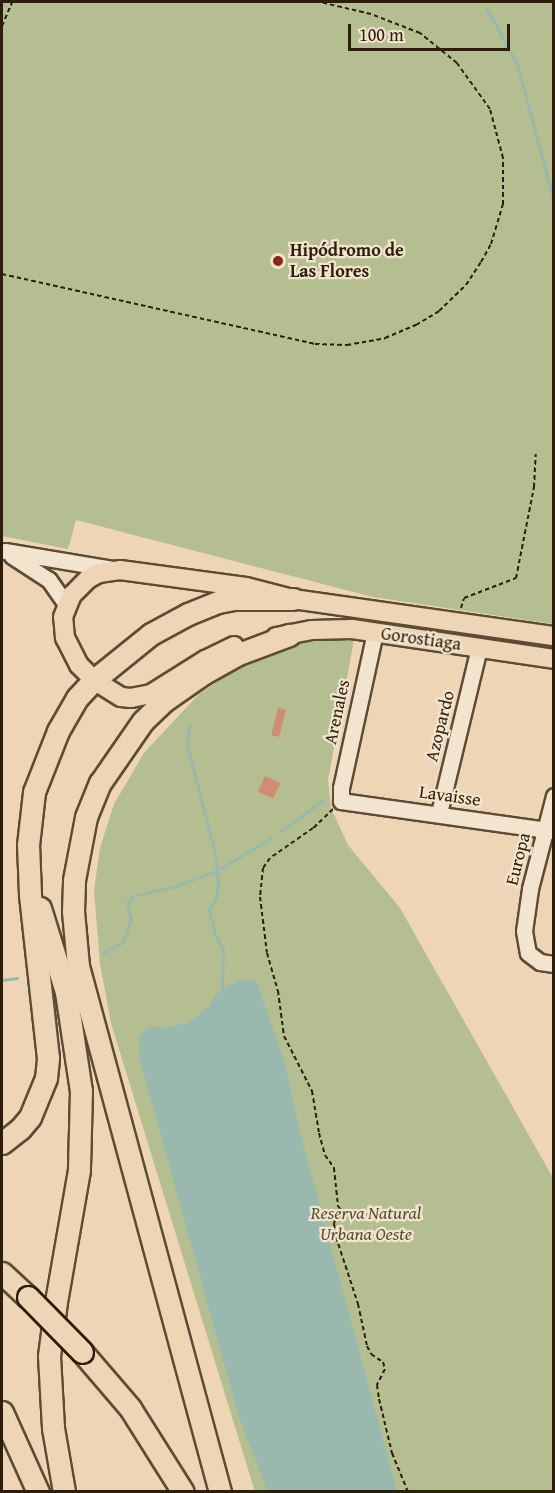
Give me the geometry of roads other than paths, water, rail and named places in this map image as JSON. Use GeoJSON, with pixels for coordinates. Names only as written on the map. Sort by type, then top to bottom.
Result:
{"type":"FeatureCollection","features":[{"type":"Feature","properties":{"kind":"highway"},"geometry":{"type":"LineString","coordinates":[[2,1143],[20,1129],[30,1117],[46,1078],[48,1058],[29,867],[31,806],[39,774],[66,716],[94,680],[151,634],[203,607],[247,597],[293,599]]}},
{"type":"Feature","properties":{"kind":"highway"},"geometry":{"type":"LineString","coordinates":[[220,1491],[82,984],[74,938],[74,880],[86,817],[100,783],[144,721],[164,701],[204,673],[245,651],[289,635]]}},
{"type":"Feature","properties":{"kind":"highway"},"geometry":{"type":"LineString","coordinates":[[29,867],[66,992],[81,1091],[79,1170],[49,1356],[53,1428],[64,1491]]}},
{"type":"Feature","properties":{"kind":"highway"},"geometry":{"type":"LineString","coordinates":[[2,1273],[82,1352],[130,1408],[183,1491]]}},
{"type":"Feature","properties":{"kind":"highway"},"geometry":{"type":"LineString","coordinates":[[2,1412],[38,1491]]}},
{"type":"Feature","properties":{"kind":"main road","name":"Gorostiaga"},"geometry":{"type":"LineString","coordinates":[[120,570],[246,587],[293,599],[554,636]]}},
{"type":"Feature","properties":{"kind":"main road"},"geometry":{"type":"LineString","coordinates":[[67,606],[72,595],[88,579],[99,573],[120,570]]}},
{"type":"Feature","properties":{"kind":"main road","name":"Gorostiaga"},"geometry":{"type":"LineString","coordinates":[[67,606],[63,617],[65,638],[79,665],[94,680],[121,697],[143,697],[221,652],[246,643],[326,629],[375,632],[554,659]]}},
{"type":"Feature","properties":{"kind":"street"},"geometry":{"type":"LineString","coordinates":[[3,551],[120,570]]}},
{"type":"Feature","properties":{"kind":"street"},"geometry":{"type":"LineString","coordinates":[[3,551],[49,580],[67,606]]}},
{"type":"Feature","properties":{"kind":"street","name":"Arenales"},"geometry":{"type":"LineString","coordinates":[[341,801],[341,788],[375,632]]}},
{"type":"Feature","properties":{"kind":"street","name":"Azopardo"},"geometry":{"type":"LineString","coordinates":[[439,813],[479,648]]}},
{"type":"Feature","properties":{"kind":"street","name":"Europa"},"geometry":{"type":"LineString","coordinates":[[554,796],[550,830],[530,889],[524,932],[528,953],[540,962],[554,964]]}},
{"type":"Feature","properties":{"kind":"street","name":"Lavaisse"},"geometry":{"type":"LineString","coordinates":[[341,801],[550,830]]}},
{"type":"Feature","properties":{"kind":"water"},"geometry":{"type":"Polygon","coordinates":[[[256,980],[285,1063],[300,1132],[397,1491],[267,1491],[238,1414],[139,1057],[139,1037],[150,1026],[166,1028],[187,1023],[209,1007],[215,995],[237,981],[256,980]]]}},
{"type":"Feature","properties":{"kind":"waterway"},"geometry":{"type":"LineString","coordinates":[[487,9],[517,64],[554,202]]}},
{"type":"Feature","properties":{"kind":"waterway"},"geometry":{"type":"LineString","coordinates":[[189,725],[187,745],[216,857],[218,884],[216,899],[209,909],[215,935],[223,949],[222,990]]}},
{"type":"Feature","properties":{"kind":"waterway"},"geometry":{"type":"LineString","coordinates":[[280,832],[323,800]]}},
{"type":"Feature","properties":{"kind":"waterway"},"geometry":{"type":"LineString","coordinates":[[104,952],[122,943],[131,919],[127,904],[133,896],[176,886],[216,871],[271,838]]}},
{"type":"Feature","properties":{"kind":"waterway"},"geometry":{"type":"LineString","coordinates":[[2,980],[17,978]]}},
{"type":"Feature","properties":{"kind":"place","name":"Hipódromo de Las Flores"},"geometry":{"type":"Point","coordinates":[278,261]}},
{"type":"Feature","properties":{"kind":"park label","name":"Reserva Natural Urbana Oeste"},"geometry":{"type":"Point","coordinates":[366,1224]}}]}
